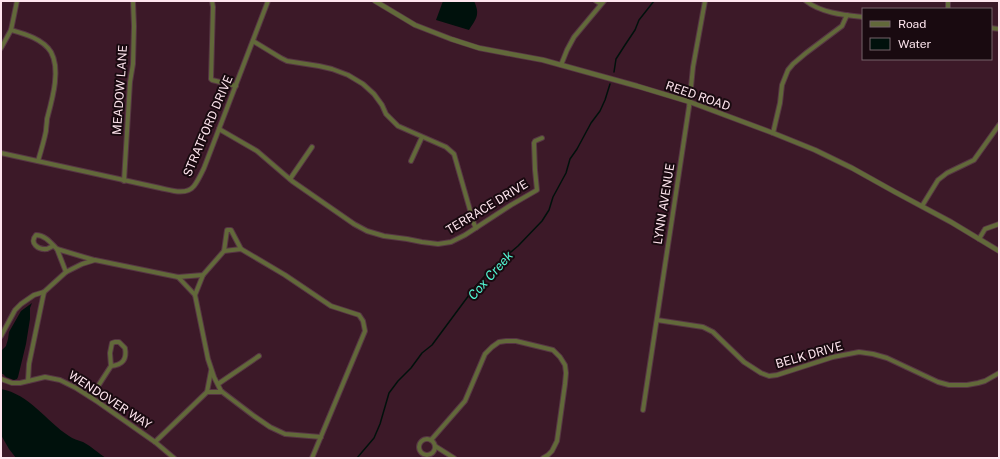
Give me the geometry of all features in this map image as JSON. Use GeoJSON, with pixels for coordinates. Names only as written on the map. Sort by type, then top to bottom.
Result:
{"type":"FeatureCollection","features":[{"type":"Feature","properties":{"kind":"street"},"geometry":{"type":"LineString","coordinates":[[1,48],[11,30],[17,1]]}},
{"type":"Feature","properties":{"kind":"street","name":"MEADOW LANE"},"geometry":{"type":"LineString","coordinates":[[124,180],[130,82],[133,64],[133,1]]}},
{"type":"Feature","properties":{"kind":"street"},"geometry":{"type":"LineString","coordinates":[[212,1],[211,78],[212,80],[236,86]]}},
{"type":"Feature","properties":{"kind":"street","name":"STRATFORD DRIVE"},"geometry":{"type":"LineString","coordinates":[[1,153],[181,192],[194,187],[204,168],[268,1]]}},
{"type":"Feature","properties":{"kind":"street","name":"REED ROAD"},"geometry":{"type":"LineString","coordinates":[[375,1],[415,25],[451,39],[479,48],[561,64],[690,102],[773,132],[852,168],[951,222],[999,251]]}},
{"type":"Feature","properties":{"kind":"street"},"geometry":{"type":"LineString","coordinates":[[561,64],[566,50],[574,37],[603,3],[596,1]]}},
{"type":"Feature","properties":{"kind":"street","name":"LYNN AVENUE"},"geometry":{"type":"LineString","coordinates":[[643,410],[690,102],[693,68],[705,1]]}},
{"type":"Feature","properties":{"kind":"street"},"geometry":{"type":"LineString","coordinates":[[806,1],[811,5],[824,10],[862,17]]}},
{"type":"Feature","properties":{"kind":"street"},"geometry":{"type":"LineString","coordinates":[[773,132],[780,103],[782,85],[788,70],[806,53],[842,26],[847,15]]}},
{"type":"Feature","properties":{"kind":"street"},"geometry":{"type":"LineString","coordinates":[[11,30],[24,34],[43,44],[50,51],[54,60],[55,82],[46,131],[38,161]]}},
{"type":"Feature","properties":{"kind":"street"},"geometry":{"type":"LineString","coordinates":[[253,41],[281,58],[332,69],[363,84],[374,94],[382,105],[386,114],[398,126],[446,147],[454,154],[476,228]]}},
{"type":"Feature","properties":{"kind":"street"},"geometry":{"type":"LineString","coordinates":[[922,206],[938,180],[947,173],[974,160],[999,125]]}},
{"type":"Feature","properties":{"kind":"street","name":"TERRACE DRIVE"},"geometry":{"type":"LineString","coordinates":[[219,129],[257,151],[290,179],[354,224],[367,231],[438,244],[451,242],[465,235],[537,190],[534,143],[542,138]]}},
{"type":"Feature","properties":{"kind":"street"},"geometry":{"type":"LineString","coordinates":[[411,161],[422,137]]}},
{"type":"Feature","properties":{"kind":"street"},"geometry":{"type":"LineString","coordinates":[[290,179],[312,147]]}},
{"type":"Feature","properties":{"kind":"street"},"geometry":{"type":"LineString","coordinates":[[979,239],[985,229],[999,224]]}},
{"type":"Feature","properties":{"kind":"street"},"geometry":{"type":"LineString","coordinates":[[195,295],[203,275],[224,251],[227,230],[231,230],[241,249],[285,275],[331,306],[358,316],[363,321],[365,331],[312,458]]}},
{"type":"Feature","properties":{"kind":"street"},"geometry":{"type":"LineString","coordinates":[[66,272],[55,248],[44,237],[36,234],[33,242],[40,248],[55,248],[95,260],[178,277],[203,275]]}},
{"type":"Feature","properties":{"kind":"street"},"geometry":{"type":"LineString","coordinates":[[224,251],[241,249]]}},
{"type":"Feature","properties":{"kind":"street"},"geometry":{"type":"LineString","coordinates":[[1,336],[15,310],[21,304],[34,295],[44,292],[66,272],[82,264],[95,260]]}},
{"type":"Feature","properties":{"kind":"street"},"geometry":{"type":"LineString","coordinates":[[178,277],[195,295],[208,359],[214,377],[221,391],[270,428],[285,434],[321,437]]}},
{"type":"Feature","properties":{"kind":"street"},"geometry":{"type":"LineString","coordinates":[[28,381],[29,364],[44,292]]}},
{"type":"Feature","properties":{"kind":"street","name":"BELK DRIVE"},"geometry":{"type":"LineString","coordinates":[[657,320],[703,327],[713,332],[744,362],[761,374],[769,376],[777,375],[833,357],[859,352],[887,358],[938,382],[949,385],[967,385],[978,383],[999,373]]}},
{"type":"Feature","properties":{"kind":"street"},"geometry":{"type":"LineString","coordinates":[[431,440],[465,401],[485,354],[499,342],[506,340],[516,341],[553,350],[565,365],[566,378],[557,441],[552,451],[543,458]]}},
{"type":"Feature","properties":{"kind":"street"},"geometry":{"type":"LineString","coordinates":[[91,398],[111,366],[110,353],[112,343],[119,342],[125,348],[125,358],[116,366],[111,366]]}},
{"type":"Feature","properties":{"kind":"street"},"geometry":{"type":"LineString","coordinates":[[218,384],[259,356]]}},
{"type":"Feature","properties":{"kind":"street"},"geometry":{"type":"LineString","coordinates":[[155,442],[207,392],[211,369]]}},
{"type":"Feature","properties":{"kind":"street","name":"WENDOVER WAY"},"geometry":{"type":"LineString","coordinates":[[1,379],[12,383],[20,383],[45,377],[60,380],[91,398],[155,442],[174,458]]}},
{"type":"Feature","properties":{"kind":"street"},"geometry":{"type":"LineString","coordinates":[[207,392],[223,392]]}},
{"type":"Feature","properties":{"kind":"street"},"geometry":{"type":"LineString","coordinates":[[436,446],[429,455],[422,456],[419,450],[419,443],[424,439],[431,440],[436,446],[454,458]]}},
{"type":"Feature","properties":{"kind":"water"},"geometry":{"type":"Polygon","coordinates":[[[443,1],[474,1],[477,9],[477,16],[469,30],[436,20],[443,1]]]}},
{"type":"Feature","properties":{"kind":"water"},"geometry":{"type":"Polygon","coordinates":[[[32,303],[30,308],[30,319],[26,344],[18,377],[14,380],[1,374],[1,351],[6,346],[9,332],[21,311],[32,303]]]}},
{"type":"Feature","properties":{"kind":"water"},"geometry":{"type":"Polygon","coordinates":[[[1,389],[20,396],[69,436],[83,442],[106,458],[16,458],[1,435],[1,389]]]}},
{"type":"Feature","properties":{"kind":"waterway","name":"Cox Creek"},"geometry":{"type":"LineString","coordinates":[[614,72],[616,59],[635,30],[639,20],[654,1]]}},
{"type":"Feature","properties":{"kind":"waterway","name":"Cox Creek"},"geometry":{"type":"LineString","coordinates":[[357,458],[374,438],[380,424],[389,393],[398,381],[411,368],[422,353],[432,345],[475,287],[493,267],[518,246],[542,221],[549,210],[553,197],[566,173],[570,159],[591,123],[600,111],[610,84]]}}]}
